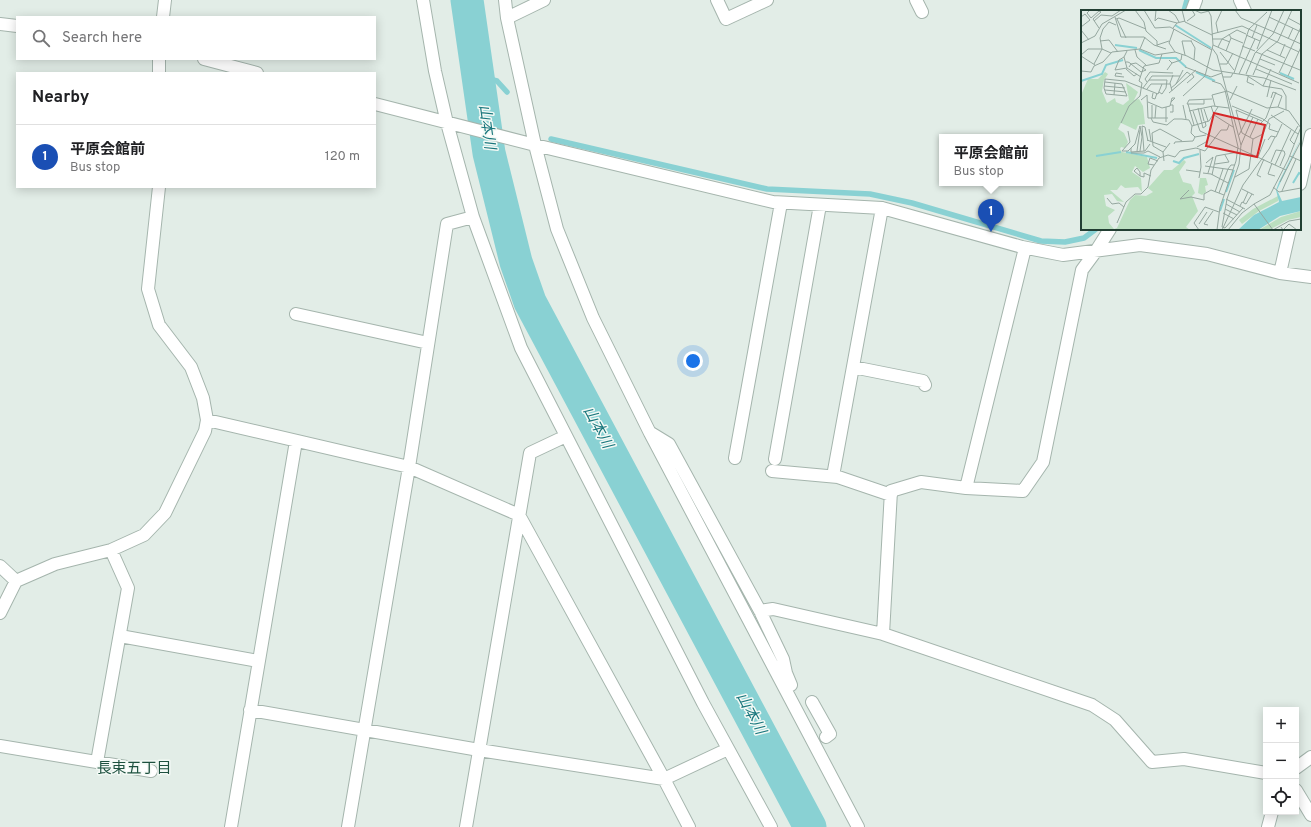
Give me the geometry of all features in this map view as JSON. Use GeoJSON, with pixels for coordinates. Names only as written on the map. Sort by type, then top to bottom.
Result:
{"type":"FeatureCollection","features":[{"type":"Feature","properties":{"kind":"street"},"geometry":{"type":"LineString","coordinates":[[163,16],[165,0]]}},
{"type":"Feature","properties":{"kind":"street"},"geometry":{"type":"LineString","coordinates":[[422,0],[434,71],[452,124],[473,217],[521,348],[703,703],[772,827]]}},
{"type":"Feature","properties":{"kind":"street"},"geometry":{"type":"LineString","coordinates":[[505,0],[507,18],[535,145],[557,229],[593,318],[650,433],[858,827]]}},
{"type":"Feature","properties":{"kind":"street"},"geometry":{"type":"LineString","coordinates":[[507,18],[544,0]]}},
{"type":"Feature","properties":{"kind":"street"},"geometry":{"type":"LineString","coordinates":[[717,0],[726,19],[767,0]]}},
{"type":"Feature","properties":{"kind":"street"},"geometry":{"type":"LineString","coordinates":[[916,0],[922,12]]}},
{"type":"Feature","properties":{"kind":"street"},"geometry":{"type":"LineString","coordinates":[[1192,10],[1196,0]]}},
{"type":"Feature","properties":{"kind":"street"},"geometry":{"type":"LineString","coordinates":[[1240,0],[1245,10]]}},
{"type":"Feature","properties":{"kind":"street"},"geometry":{"type":"LineString","coordinates":[[0,24],[16,26]]}},
{"type":"Feature","properties":{"kind":"street"},"geometry":{"type":"LineString","coordinates":[[159,60],[159,72]]}},
{"type":"Feature","properties":{"kind":"street"},"geometry":{"type":"LineString","coordinates":[[208,60],[253,72]]}},
{"type":"Feature","properties":{"kind":"street"},"geometry":{"type":"LineString","coordinates":[[376,104],[521,142],[781,203],[882,208],[1024,248],[1063,255],[1140,245],[1207,254],[1280,273],[1311,277]]}},
{"type":"Feature","properties":{"kind":"street"},"geometry":{"type":"LineString","coordinates":[[1301,180],[1311,135]]}},
{"type":"Feature","properties":{"kind":"street"},"geometry":{"type":"LineString","coordinates":[[0,613],[16,581],[55,564],[111,550],[144,534],[165,513],[205,431],[207,420],[204,398],[191,367],[159,325],[148,289],[159,188]]}},
{"type":"Feature","properties":{"kind":"street"},"geometry":{"type":"LineString","coordinates":[[735,458],[781,203]]}},
{"type":"Feature","properties":{"kind":"street"},"geometry":{"type":"LineString","coordinates":[[820,205],[774,465],[838,477],[891,495]]}},
{"type":"Feature","properties":{"kind":"street"},"geometry":{"type":"LineString","coordinates":[[833,476],[882,208]]}},
{"type":"Feature","properties":{"kind":"street"},"geometry":{"type":"LineString","coordinates":[[348,827],[409,467],[447,224],[473,217]]}},
{"type":"Feature","properties":{"kind":"street"},"geometry":{"type":"LineString","coordinates":[[883,634],[891,491],[921,482],[966,488],[1024,491],[1043,462],[1082,270],[1109,230]]}},
{"type":"Feature","properties":{"kind":"street"},"geometry":{"type":"LineString","coordinates":[[1280,273],[1290,230]]}},
{"type":"Feature","properties":{"kind":"street"},"geometry":{"type":"LineString","coordinates":[[966,488],[1024,248]]}},
{"type":"Feature","properties":{"kind":"street"},"geometry":{"type":"LineString","coordinates":[[296,314],[428,343]]}},
{"type":"Feature","properties":{"kind":"street"},"geometry":{"type":"LineString","coordinates":[[853,367],[923,381],[925,385]]}},
{"type":"Feature","properties":{"kind":"street"},"geometry":{"type":"LineString","coordinates":[[207,420],[409,467],[519,515],[689,827]]}},
{"type":"Feature","properties":{"kind":"street"},"geometry":{"type":"LineString","coordinates":[[650,433],[669,444],[760,611],[783,658],[786,674],[804,711],[799,714]]}},
{"type":"Feature","properties":{"kind":"street"},"geometry":{"type":"LineString","coordinates":[[466,827],[530,452],[566,436]]}},
{"type":"Feature","properties":{"kind":"street"},"geometry":{"type":"LineString","coordinates":[[231,827],[296,441]]}},
{"type":"Feature","properties":{"kind":"street"},"geometry":{"type":"LineString","coordinates":[[97,762],[128,588],[111,550]]}},
{"type":"Feature","properties":{"kind":"street"},"geometry":{"type":"LineString","coordinates":[[0,566],[16,581]]}},
{"type":"Feature","properties":{"kind":"street"},"geometry":{"type":"LineString","coordinates":[[760,611],[773,609],[883,634],[1092,705],[1115,720],[1152,762],[1184,759],[1263,772]]}},
{"type":"Feature","properties":{"kind":"street"},"geometry":{"type":"LineString","coordinates":[[120,636],[258,661]]}},
{"type":"Feature","properties":{"kind":"street"},"geometry":{"type":"LineString","coordinates":[[812,702],[830,734],[826,737]]}},
{"type":"Feature","properties":{"kind":"street"},"geometry":{"type":"LineString","coordinates":[[250,710],[479,750],[664,779],[728,749]]}},
{"type":"Feature","properties":{"kind":"street"},"geometry":{"type":"LineString","coordinates":[[0,746],[151,771]]}},
{"type":"Feature","properties":{"kind":"street"},"geometry":{"type":"LineString","coordinates":[[1299,766],[1311,757]]}},
{"type":"Feature","properties":{"kind":"street"},"geometry":{"type":"LineString","coordinates":[[1299,795],[1311,815]]}},
{"type":"Feature","properties":{"kind":"street"},"geometry":{"type":"LineString","coordinates":[[1268,827],[1271,815]]}},
{"type":"Feature","properties":{"kind":"waterway","name":"山本川"},"geometry":{"type":"LineString","coordinates":[[467,0],[489,153],[516,262],[530,302],[810,827]]}},
{"type":"Feature","properties":{"kind":"waterway"},"geometry":{"type":"LineString","coordinates":[[1184,10],[1187,0]]}},
{"type":"Feature","properties":{"kind":"waterway"},"geometry":{"type":"LineString","coordinates":[[478,76],[497,81],[507,92]]}},
{"type":"Feature","properties":{"kind":"waterway"},"geometry":{"type":"LineString","coordinates":[[551,139],[767,189],[870,194],[912,203],[1041,241],[1065,242],[1084,238],[1095,230]]}},
{"type":"Feature","properties":{"kind":"place","name":"平原会館前"},"geometry":{"type":"Point","coordinates":[991,232]}},
{"type":"Feature","properties":{"kind":"district","name":"長束五丁目"},"geometry":{"type":"Point","coordinates":[134,769]}}]}
